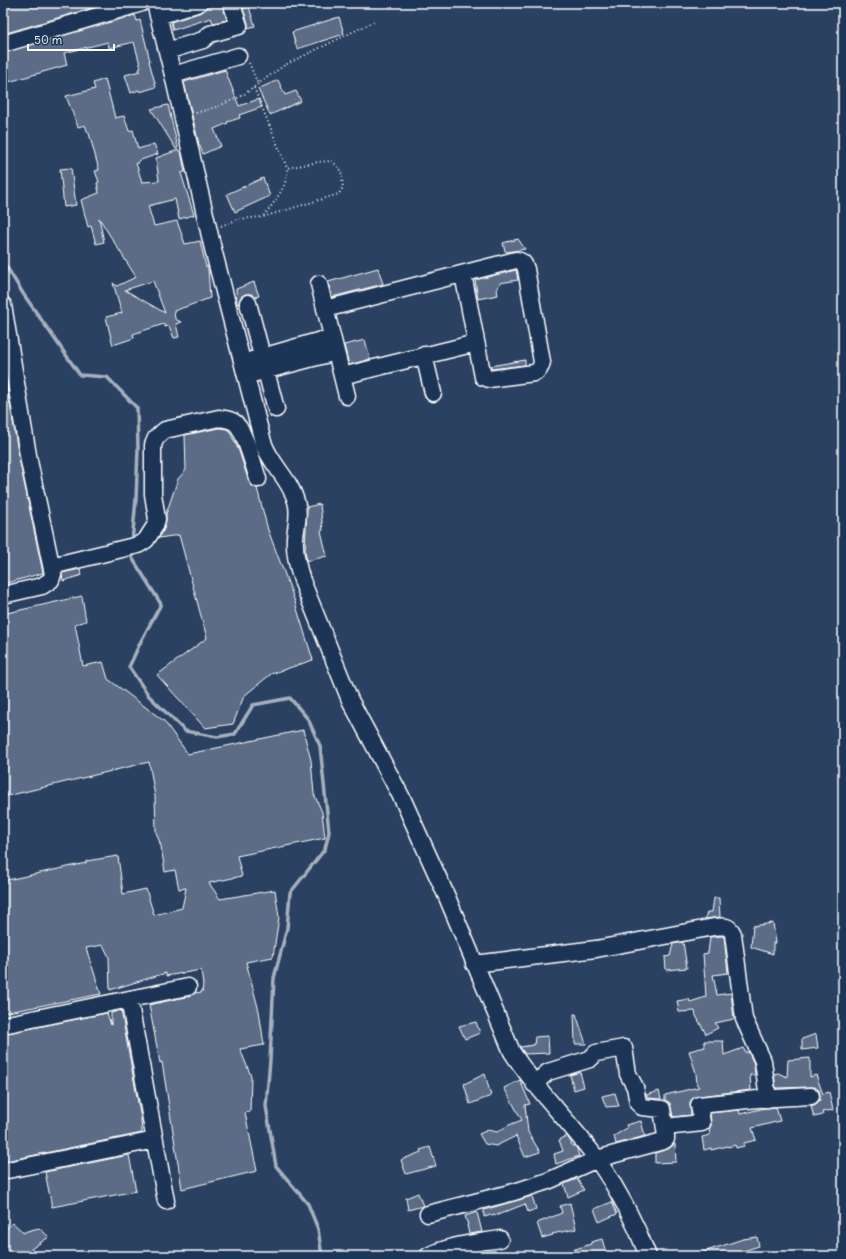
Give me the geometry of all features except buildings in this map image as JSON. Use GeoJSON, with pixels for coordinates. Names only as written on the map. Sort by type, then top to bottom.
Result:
{"type":"FeatureCollection","features":[{"type":"Feature","properties":{"kind":"street"},"geometry":{"type":"LineString","coordinates":[[3,44],[142,3]]}},
{"type":"Feature","properties":{"kind":"street"},"geometry":{"type":"LineString","coordinates":[[199,3],[157,10],[209,230],[266,451],[288,484],[297,502],[298,512],[295,539],[296,553],[303,583],[350,700],[403,800],[447,897],[512,1052],[524,1072],[597,1159],[617,1190],[634,1223],[648,1256]]}},
{"type":"Feature","properties":{"kind":"street"},"geometry":{"type":"LineString","coordinates":[[166,51],[203,40],[210,34],[239,26],[233,8],[236,3]]}},
{"type":"Feature","properties":{"kind":"street"},"geometry":{"type":"LineString","coordinates":[[173,75],[238,56]]}},
{"type":"Feature","properties":{"kind":"street"},"geometry":{"type":"LineString","coordinates":[[325,309],[516,260],[521,261],[525,264],[542,362],[542,367],[538,371],[534,373],[485,379],[481,373],[463,274]]}},
{"type":"Feature","properties":{"kind":"street"},"geometry":{"type":"LineString","coordinates":[[319,284],[347,396]]}},
{"type":"Feature","properties":{"kind":"street"},"geometry":{"type":"LineString","coordinates":[[248,303],[276,409]]}},
{"type":"Feature","properties":{"kind":"street"},"geometry":{"type":"LineString","coordinates":[[3,305],[29,461],[53,574],[51,580],[42,586],[3,596]]}},
{"type":"Feature","properties":{"kind":"street"},"geometry":{"type":"LineString","coordinates":[[342,376],[476,343]]}},
{"type":"Feature","properties":{"kind":"street"},"geometry":{"type":"LineString","coordinates":[[244,369],[334,344]]}},
{"type":"Feature","properties":{"kind":"street"},"geometry":{"type":"LineString","coordinates":[[424,356],[433,393]]}},
{"type":"Feature","properties":{"kind":"street"},"geometry":{"type":"LineString","coordinates":[[52,566],[138,544],[146,540],[155,526],[157,519],[153,494],[153,445],[156,438],[165,430],[219,418],[235,422],[246,442],[258,479]]}},
{"type":"Feature","properties":{"kind":"street"},"geometry":{"type":"LineString","coordinates":[[474,964],[596,949],[714,927],[727,927],[733,934],[744,1019],[763,1061],[768,1099]]}},
{"type":"Feature","properties":{"kind":"street"},"geometry":{"type":"LineString","coordinates":[[3,1025],[188,987]]}},
{"type":"Feature","properties":{"kind":"street"},"geometry":{"type":"LineString","coordinates":[[129,999],[166,1201]]}},
{"type":"Feature","properties":{"kind":"street"},"geometry":{"type":"LineString","coordinates":[[428,1214],[484,1200],[541,1183],[597,1159],[666,1139],[662,1109],[642,1107],[638,1103],[635,1087],[628,1074],[624,1048],[596,1053],[590,1059],[548,1072],[534,1084]]}},
{"type":"Feature","properties":{"kind":"street"},"geometry":{"type":"LineString","coordinates":[[665,1127],[702,1123],[699,1105],[758,1099],[811,1096]]}},
{"type":"Feature","properties":{"kind":"street"},"geometry":{"type":"LineString","coordinates":[[3,1171],[155,1140]]}},
{"type":"Feature","properties":{"kind":"street"},"geometry":{"type":"LineString","coordinates":[[428,1256],[438,1251],[454,1247],[500,1239]]}},
{"type":"Feature","properties":{"kind":"path"},"geometry":{"type":"LineString","coordinates":[[183,117],[216,107],[242,96],[268,76],[300,57],[375,21]]}},
{"type":"Feature","properties":{"kind":"path"},"geometry":{"type":"LineString","coordinates":[[238,56],[247,60],[258,84]]}},
{"type":"Feature","properties":{"kind":"path"},"geometry":{"type":"LineString","coordinates":[[254,88],[287,168],[288,176],[276,198],[263,217]]}},
{"type":"Feature","properties":{"kind":"path"},"geometry":{"type":"LineString","coordinates":[[209,230],[239,219],[263,217],[339,194],[343,187],[341,170],[332,162],[318,162],[287,168]]}},
{"type":"Feature","properties":{"kind":"waterway"},"geometry":{"type":"LineString","coordinates":[[3,261],[24,295],[80,375],[107,377],[137,408],[138,449],[136,499],[132,542]]}},
{"type":"Feature","properties":{"kind":"waterway"},"geometry":{"type":"LineString","coordinates":[[131,550],[131,556],[161,604],[129,667],[149,696],[185,731],[217,737],[235,734],[253,705],[290,698],[308,719],[320,746],[329,832],[325,849],[290,893],[287,928],[274,978],[266,1106],[276,1166],[308,1204],[318,1229],[322,1256]]}}]}
